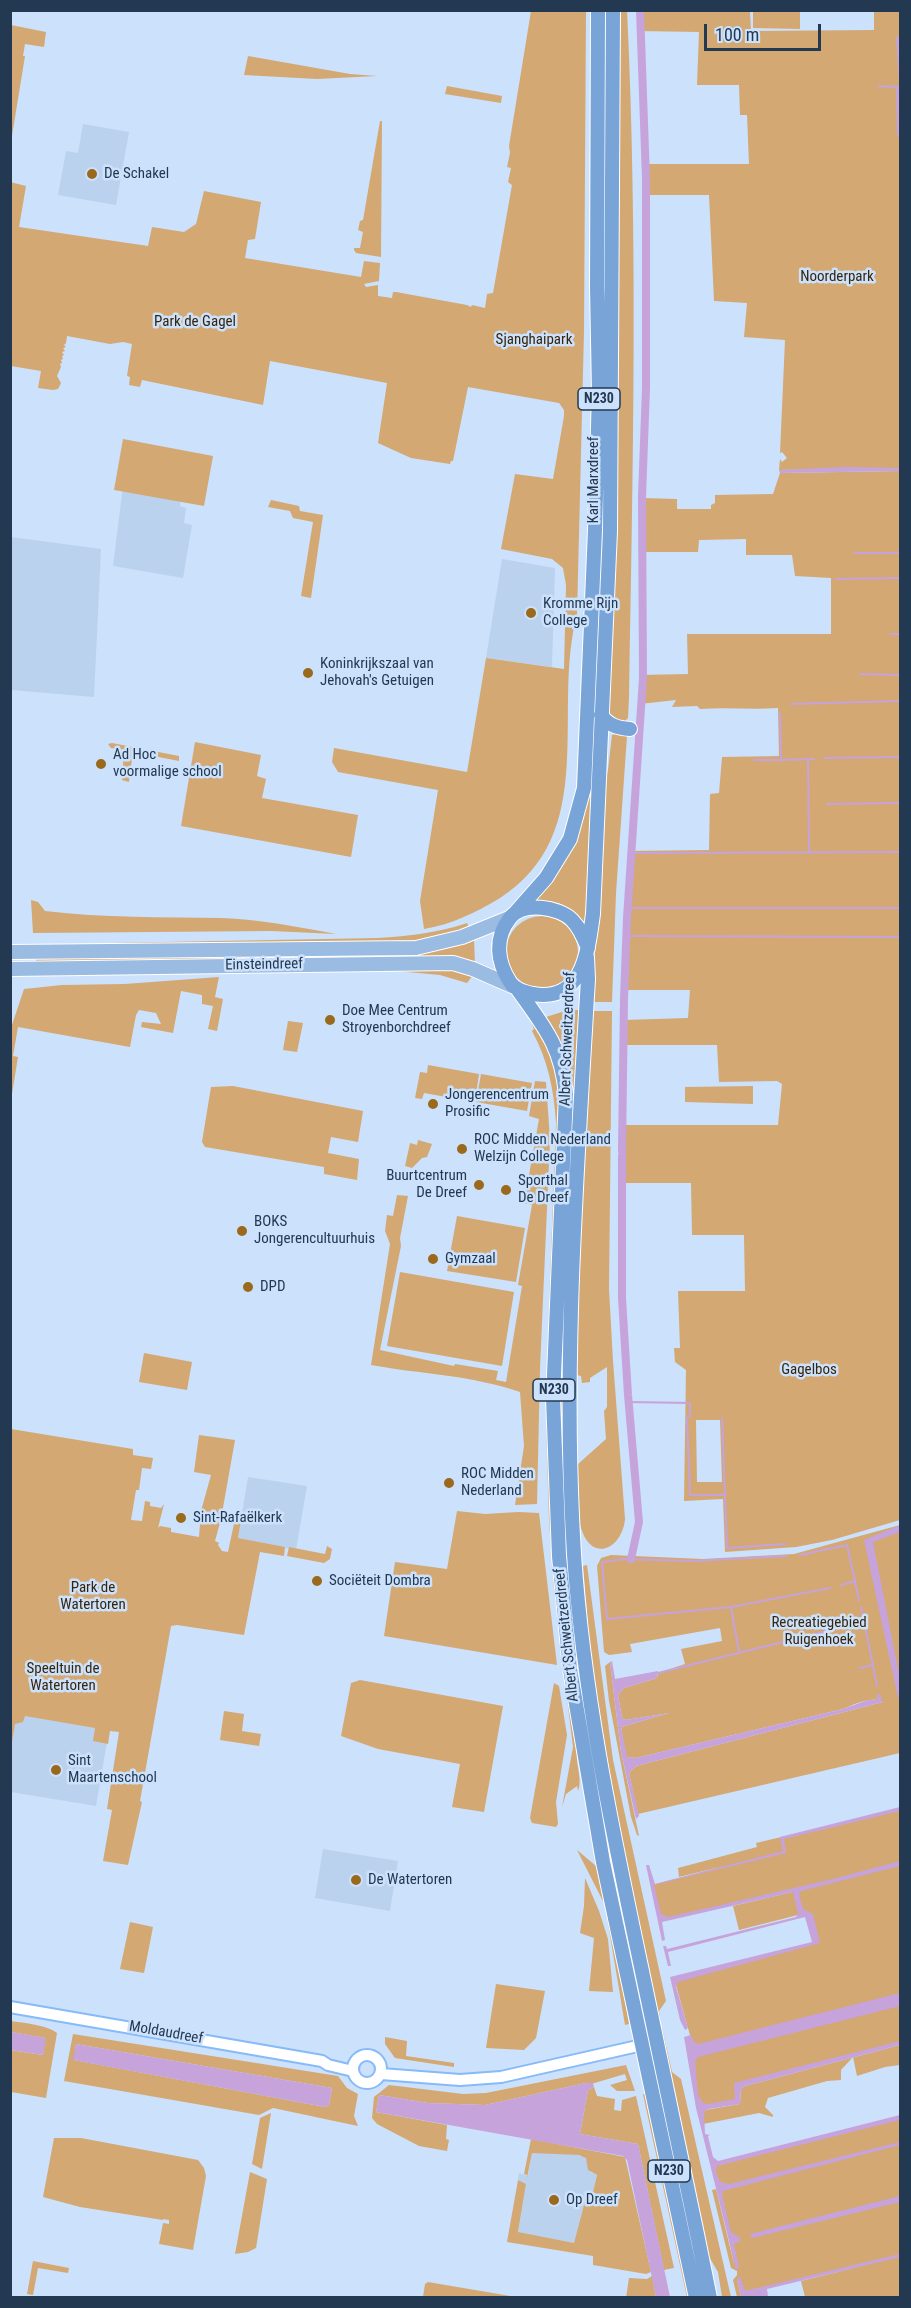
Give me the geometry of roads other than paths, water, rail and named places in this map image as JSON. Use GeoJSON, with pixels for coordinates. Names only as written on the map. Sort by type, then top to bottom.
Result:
{"type":"FeatureCollection","features":[{"type":"Feature","properties":{"kind":"highway","name":"Karl Marxdreef"},"geometry":{"type":"LineString","coordinates":[[512,915],[546,878],[570,839],[584,788],[599,392],[598,10]]}},
{"type":"Feature","properties":{"kind":"highway","name":"Karl Marxdreef"},"geometry":{"type":"LineString","coordinates":[[587,953],[593,914],[610,531],[613,10]]}},
{"type":"Feature","properties":{"kind":"highway"},"geometry":{"type":"LineString","coordinates":[[600,747],[607,735],[624,728],[605,721],[601,715]]}},
{"type":"Feature","properties":{"kind":"highway","name":"N230"},"geometry":{"type":"LineString","coordinates":[[539,907],[556,909],[574,922],[587,953],[575,980],[562,989],[542,995],[515,988],[502,970],[498,947],[512,915],[539,907]]}},
{"type":"Feature","properties":{"kind":"highway","name":"Albert Schweitzerdreef"},"geometry":{"type":"LineString","coordinates":[[587,953],[588,979],[573,1261],[570,1402],[574,1555],[585,1668],[601,1774],[710,2298]]}},
{"type":"Feature","properties":{"kind":"highway","name":"Albert Schweitzerdreef"},"geometry":{"type":"LineString","coordinates":[[515,988],[551,1037],[564,1078],[566,1122],[554,1398],[559,1556],[570,1670],[588,1786],[696,2298]]}},
{"type":"Feature","properties":{"kind":"main road","name":"Einsteindreef"},"geometry":{"type":"LineString","coordinates":[[10,952],[416,948],[462,937],[512,915]]}},
{"type":"Feature","properties":{"kind":"main road","name":"Einsteindreef"},"geometry":{"type":"LineString","coordinates":[[10,969],[453,963],[473,969],[515,988]]}},
{"type":"Feature","properties":{"kind":"street","name":"Moldaudreef"},"geometry":{"type":"LineString","coordinates":[[10,2007],[322,2061],[330,2059],[354,2067]]}},
{"type":"Feature","properties":{"kind":"street"},"geometry":{"type":"LineString","coordinates":[[381,2071],[460,2080],[501,2077],[605,2052],[612,2047],[642,2042],[654,2031]]}},
{"type":"Feature","properties":{"kind":"street"},"geometry":{"type":"LineString","coordinates":[[642,2042],[662,2066]]}},
{"type":"Feature","properties":{"kind":"street"},"geometry":{"type":"LineString","coordinates":[[368,2054],[378,2059],[381,2071],[372,2082],[364,2083],[357,2079],[354,2067],[360,2056],[368,2054]]}},
{"type":"Feature","properties":{"kind":"waterway"},"geometry":{"type":"LineString","coordinates":[[622,1151],[627,918],[643,678],[642,497],[646,388],[646,179],[640,10]]}},
{"type":"Feature","properties":{"kind":"waterway"},"geometry":{"type":"LineString","coordinates":[[854,553],[900,553]]}},
{"type":"Feature","properties":{"kind":"waterway"},"geometry":{"type":"LineString","coordinates":[[836,579],[900,578]]}},
{"type":"Feature","properties":{"kind":"waterway"},"geometry":{"type":"LineString","coordinates":[[890,634],[900,634]]}},
{"type":"Feature","properties":{"kind":"waterway"},"geometry":{"type":"LineString","coordinates":[[860,674],[900,675]]}},
{"type":"Feature","properties":{"kind":"waterway"},"geometry":{"type":"LineString","coordinates":[[791,704],[900,701]]}},
{"type":"Feature","properties":{"kind":"waterway"},"geometry":{"type":"LineString","coordinates":[[754,760],[781,760],[780,713]]}},
{"type":"Feature","properties":{"kind":"waterway"},"geometry":{"type":"LineString","coordinates":[[824,758],[900,757]]}},
{"type":"Feature","properties":{"kind":"waterway"},"geometry":{"type":"LineString","coordinates":[[808,759],[809,853]]}},
{"type":"Feature","properties":{"kind":"waterway"},"geometry":{"type":"LineString","coordinates":[[781,760],[814,759]]}},
{"type":"Feature","properties":{"kind":"waterway"},"geometry":{"type":"LineString","coordinates":[[827,804],[900,803]]}},
{"type":"Feature","properties":{"kind":"waterway"},"geometry":{"type":"LineString","coordinates":[[632,853],[900,852]]}},
{"type":"Feature","properties":{"kind":"waterway"},"geometry":{"type":"LineString","coordinates":[[628,908],[900,908]]}},
{"type":"Feature","properties":{"kind":"waterway"},"geometry":{"type":"LineString","coordinates":[[626,936],[900,937]]}},
{"type":"Feature","properties":{"kind":"waterway"},"geometry":{"type":"LineString","coordinates":[[622,1156],[622,1298],[639,1522],[631,1559]]}},
{"type":"Feature","properties":{"kind":"waterway"},"geometry":{"type":"LineString","coordinates":[[628,1402],[690,1403],[690,1415],[687,1418],[690,1495],[725,1495]]}},
{"type":"Feature","properties":{"kind":"waterway"},"geometry":{"type":"LineString","coordinates":[[722,1418],[727,1548],[785,1544]]}},
{"type":"Feature","properties":{"kind":"waterway"},"geometry":{"type":"LineString","coordinates":[[800,1555],[847,1545],[859,1600]]}},
{"type":"Feature","properties":{"kind":"waterway"},"geometry":{"type":"LineString","coordinates":[[786,1556],[693,1561],[623,1559],[604,1562],[602,1563],[607,1619],[731,1607],[830,1588]]}},
{"type":"Feature","properties":{"kind":"waterway"},"geometry":{"type":"LineString","coordinates":[[841,1585],[856,1581]]}},
{"type":"Feature","properties":{"kind":"waterway"},"geometry":{"type":"LineString","coordinates":[[861,1607],[873,1665]]}},
{"type":"Feature","properties":{"kind":"waterway"},"geometry":{"type":"LineString","coordinates":[[731,1608],[739,1652]]}},
{"type":"Feature","properties":{"kind":"waterway"},"geometry":{"type":"LineString","coordinates":[[850,1626],[864,1623]]}},
{"type":"Feature","properties":{"kind":"waterway"},"geometry":{"type":"LineString","coordinates":[[658,1673],[839,1628]]}},
{"type":"Feature","properties":{"kind":"waterway"},"geometry":{"type":"LineString","coordinates":[[860,1668],[873,1665],[877,1686]]}},
{"type":"Feature","properties":{"kind":"place","name":"De Schakel"},"geometry":{"type":"Point","coordinates":[92,174]}},
{"type":"Feature","properties":{"kind":"place","name":"Kromme Rijn College"},"geometry":{"type":"Point","coordinates":[531,613]}},
{"type":"Feature","properties":{"kind":"place","name":"Koninkrijkszaal van Jehovah's Getuigen"},"geometry":{"type":"Point","coordinates":[308,673]}},
{"type":"Feature","properties":{"kind":"place","name":"Ad Hoc voormalige school"},"geometry":{"type":"Point","coordinates":[101,764]}},
{"type":"Feature","properties":{"kind":"place","name":"Doe Mee Centrum Stroyenborchdreef"},"geometry":{"type":"Point","coordinates":[330,1020]}},
{"type":"Feature","properties":{"kind":"place","name":"Jongerencentrum Prosific"},"geometry":{"type":"Point","coordinates":[433,1104]}},
{"type":"Feature","properties":{"kind":"place","name":"ROC Midden Nederland Welzijn College"},"geometry":{"type":"Point","coordinates":[462,1149]}},
{"type":"Feature","properties":{"kind":"place","name":"Buurtcentrum De Dreef"},"geometry":{"type":"Point","coordinates":[479,1185]}},
{"type":"Feature","properties":{"kind":"place","name":"Sporthal De Dreef"},"geometry":{"type":"Point","coordinates":[506,1190]}},
{"type":"Feature","properties":{"kind":"place","name":"BOKS Jongerencultuurhuis"},"geometry":{"type":"Point","coordinates":[242,1231]}},
{"type":"Feature","properties":{"kind":"place","name":"Gymzaal"},"geometry":{"type":"Point","coordinates":[433,1259]}},
{"type":"Feature","properties":{"kind":"place","name":"DPD"},"geometry":{"type":"Point","coordinates":[248,1287]}},
{"type":"Feature","properties":{"kind":"place","name":"ROC Midden Nederland"},"geometry":{"type":"Point","coordinates":[449,1483]}},
{"type":"Feature","properties":{"kind":"place","name":"Sint-Rafaëlkerk"},"geometry":{"type":"Point","coordinates":[181,1518]}},
{"type":"Feature","properties":{"kind":"place","name":"Sociëteit Dombra"},"geometry":{"type":"Point","coordinates":[317,1581]}},
{"type":"Feature","properties":{"kind":"place","name":"Sint Maartenschool"},"geometry":{"type":"Point","coordinates":[56,1770]}},
{"type":"Feature","properties":{"kind":"place","name":"De Watertoren"},"geometry":{"type":"Point","coordinates":[356,1880]}},
{"type":"Feature","properties":{"kind":"place","name":"Op Dreef"},"geometry":{"type":"Point","coordinates":[554,2200]}},
{"type":"Feature","properties":{"kind":"park label","name":"Noorderpark"},"geometry":{"type":"Point","coordinates":[837,277]}},
{"type":"Feature","properties":{"kind":"park label","name":"Park de Gagel"},"geometry":{"type":"Point","coordinates":[195,322]}},
{"type":"Feature","properties":{"kind":"park label","name":"Sjanghaipark"},"geometry":{"type":"Point","coordinates":[534,340]}},
{"type":"Feature","properties":{"kind":"park label","name":"Gagelbos"},"geometry":{"type":"Point","coordinates":[809,1370]}},
{"type":"Feature","properties":{"kind":"park label","name":"Park de Watertoren"},"geometry":{"type":"Point","coordinates":[93,1596]}},
{"type":"Feature","properties":{"kind":"park label","name":"Recreatiegebied Ruigenhoek"},"geometry":{"type":"Point","coordinates":[819,1632]}},
{"type":"Feature","properties":{"kind":"park label","name":"Speeltuin de Watertoren"},"geometry":{"type":"Point","coordinates":[63,1678]}}]}
